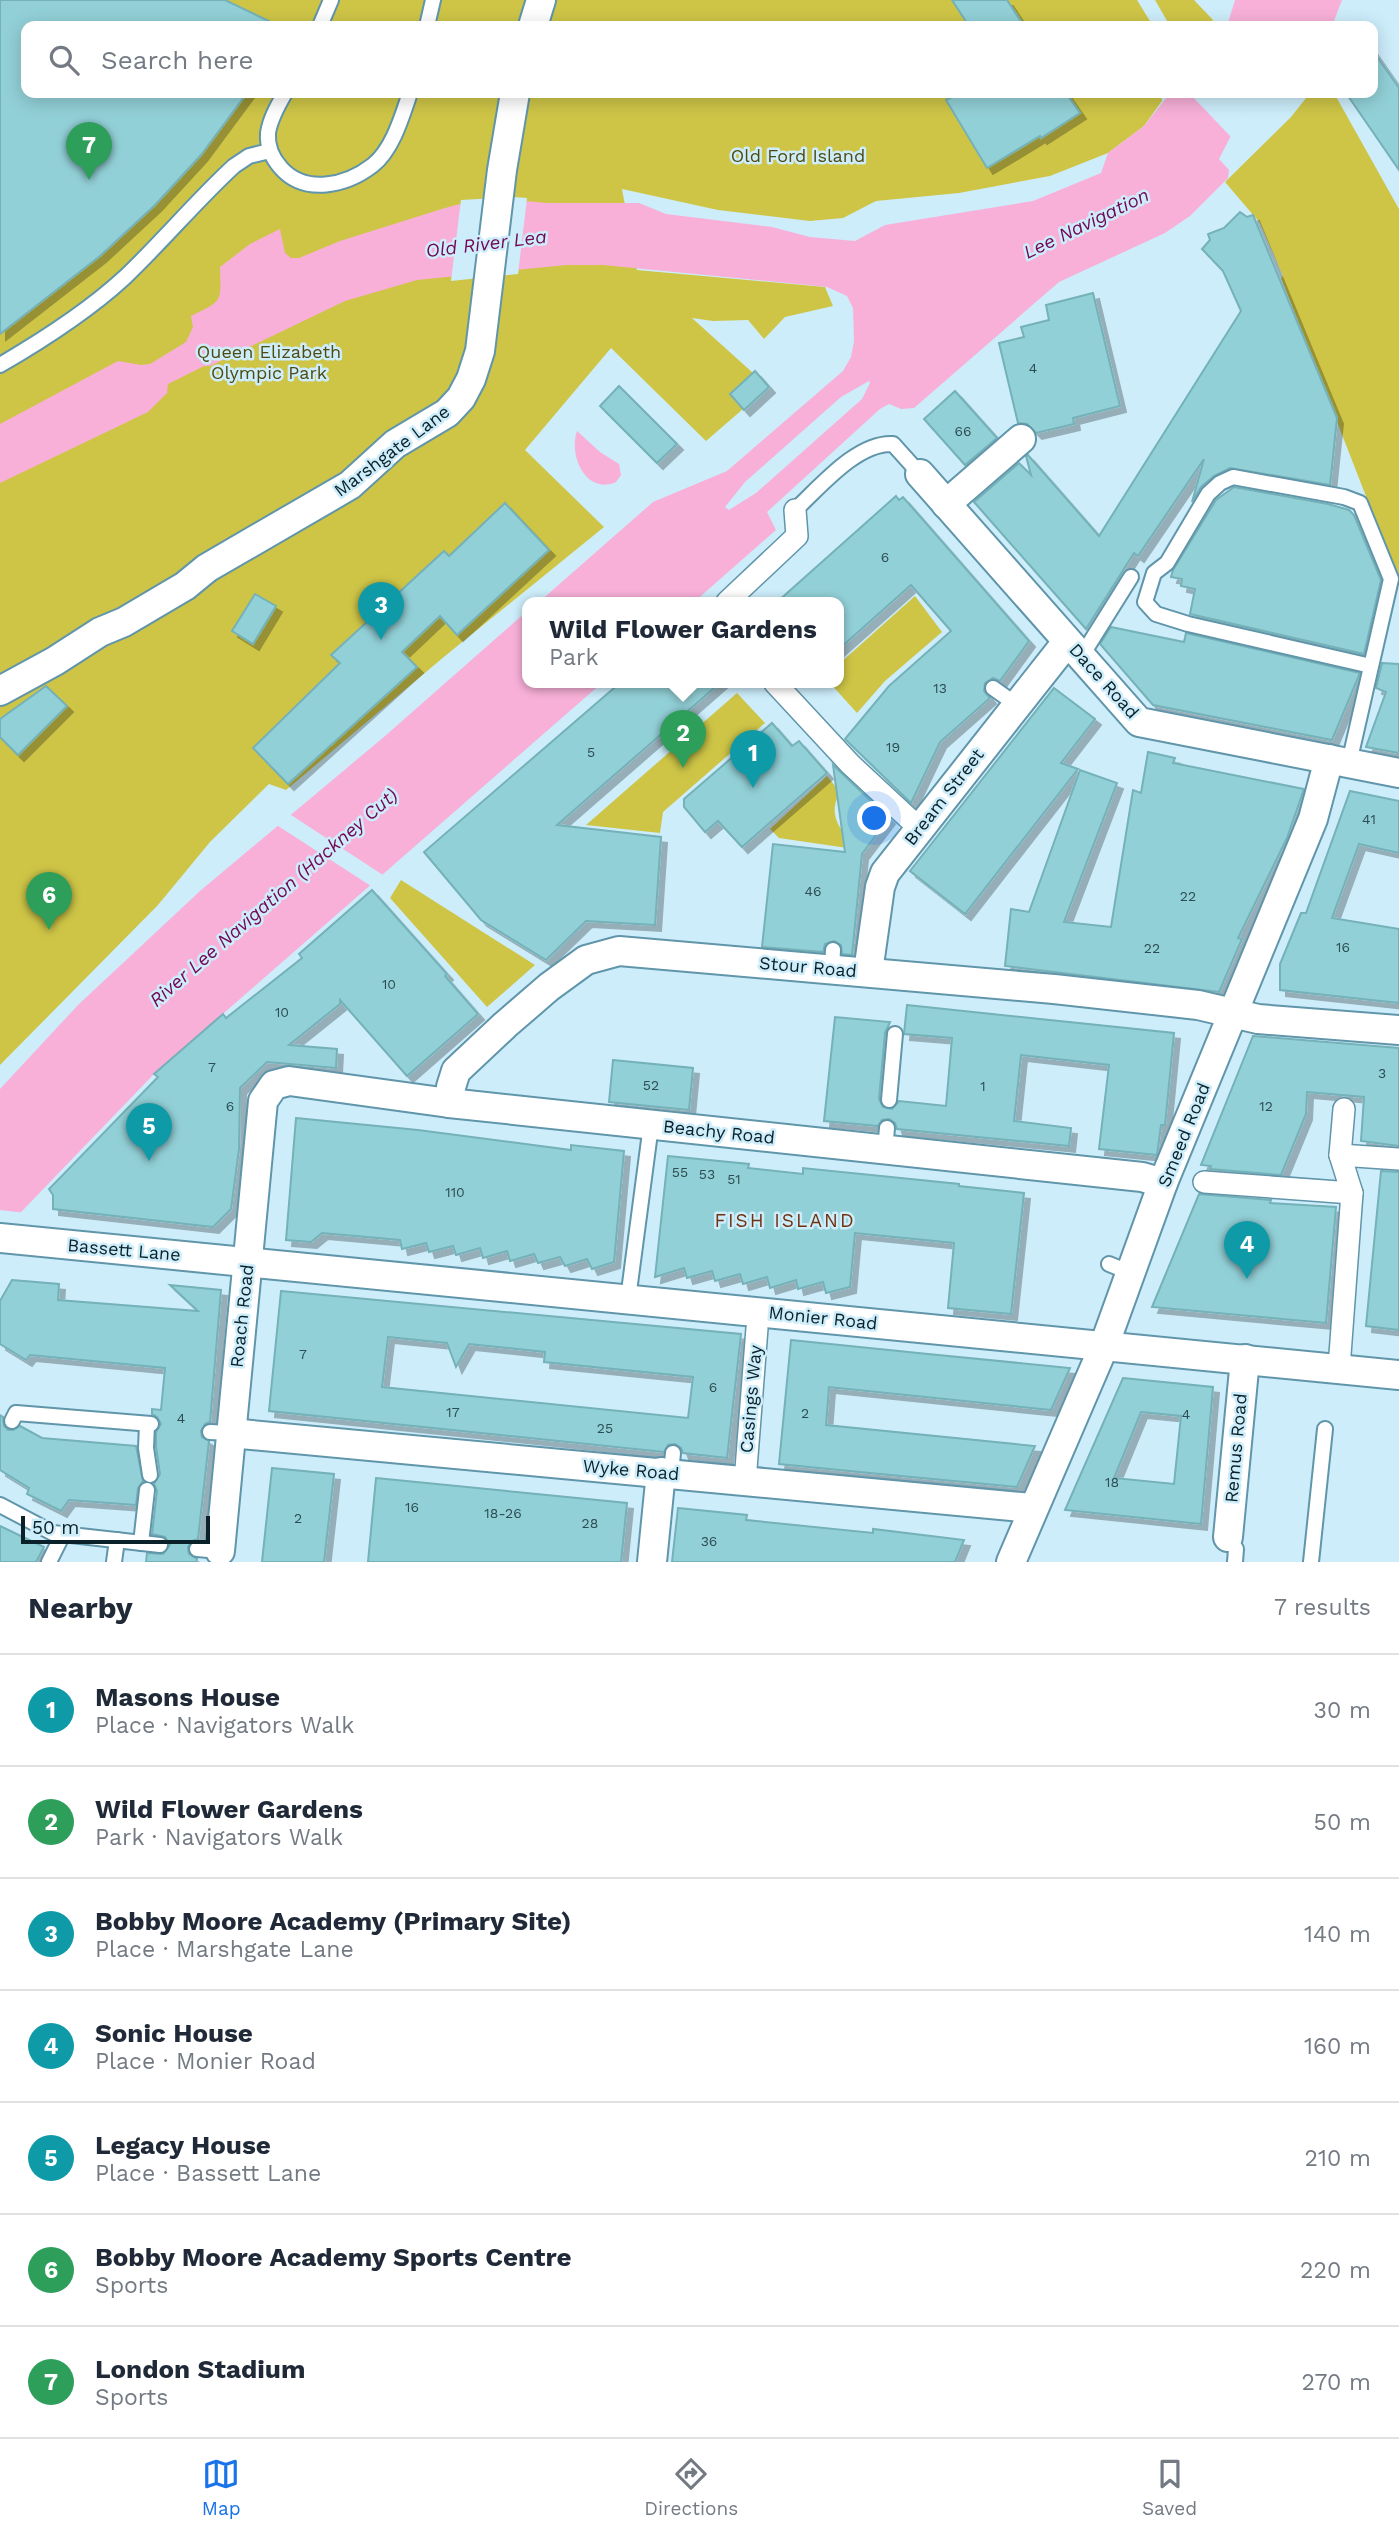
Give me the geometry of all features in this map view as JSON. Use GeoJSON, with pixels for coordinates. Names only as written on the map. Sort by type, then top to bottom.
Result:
{"type":"FeatureCollection","features":[{"type":"Feature","properties":{"kind":"street"},"geometry":{"type":"LineString","coordinates":[[535,21],[541,0]]}},
{"type":"Feature","properties":{"kind":"street","name":"Marshgate Lane"},"geometry":{"type":"LineString","coordinates":[[0,691],[55,661],[100,632],[124,622],[185,586],[207,569],[350,485],[395,444],[447,413],[461,398],[471,379],[480,351],[502,170],[514,98]]}},
{"type":"Feature","properties":{"kind":"street"},"geometry":{"type":"LineString","coordinates":[[946,504],[1021,439]]}},
{"type":"Feature","properties":{"kind":"street","name":"Dace Road"},"geometry":{"type":"LineString","coordinates":[[920,474],[1139,722],[1399,773]]}},
{"type":"Feature","properties":{"kind":"street"},"geometry":{"type":"LineString","coordinates":[[732,597],[797,536],[794,510]]}},
{"type":"Feature","properties":{"kind":"street","name":"Bream Street"},"geometry":{"type":"LineString","coordinates":[[868,972],[880,887],[885,873],[1017,705],[1074,649]]}},
{"type":"Feature","properties":{"kind":"street"},"geometry":{"type":"LineString","coordinates":[[780,688],[850,764],[919,828]]}},
{"type":"Feature","properties":{"kind":"street","name":"Smeed Road"},"geometry":{"type":"LineString","coordinates":[[1011,1562],[1104,1346],[1120,1268],[1163,1183],[1339,761]]}},
{"type":"Feature","properties":{"kind":"street","name":"Stour Road"},"geometry":{"type":"LineString","coordinates":[[449,1103],[456,1071],[549,987],[591,957],[619,951],[832,960],[868,972],[1198,1005],[1258,1019],[1399,1030]]}},
{"type":"Feature","properties":{"kind":"street","name":"Beachy Road"},"geometry":{"type":"LineString","coordinates":[[274,1085],[289,1082],[652,1125],[886,1139],[1142,1177],[1163,1183]]}},
{"type":"Feature","properties":{"kind":"street","name":"Roach Road"},"geometry":{"type":"LineString","coordinates":[[212,1554],[220,1432],[247,1261],[263,1101],[274,1085]]}},
{"type":"Feature","properties":{"kind":"street"},"geometry":{"type":"LineString","coordinates":[[1339,1368],[1352,1193],[1340,1155],[1344,1109]]}},
{"type":"Feature","properties":{"kind":"street"},"geometry":{"type":"LineString","coordinates":[[1340,1155],[1399,1159]]}},
{"type":"Feature","properties":{"kind":"street"},"geometry":{"type":"LineString","coordinates":[[1204,1182],[1352,1193]]}},
{"type":"Feature","properties":{"kind":"street","name":"Bassett Lane"},"geometry":{"type":"LineString","coordinates":[[10,1239],[247,1261]]}},
{"type":"Feature","properties":{"kind":"street","name":"Monier Road"},"geometry":{"type":"LineString","coordinates":[[247,1261],[630,1290],[1104,1346],[1399,1374]]}},
{"type":"Feature","properties":{"kind":"street","name":"Casings Way"},"geometry":{"type":"LineString","coordinates":[[746,1469],[757,1328]]}},
{"type":"Feature","properties":{"kind":"street","name":"Remus Road"},"geometry":{"type":"LineString","coordinates":[[1232,1549],[1245,1359]]}},
{"type":"Feature","properties":{"kind":"street","name":"Wyke Road"},"geometry":{"type":"LineString","coordinates":[[220,1432],[668,1466],[1032,1508]]}},
{"type":"Feature","properties":{"kind":"street"},"geometry":{"type":"LineString","coordinates":[[652,1562],[668,1466]]}},
{"type":"Feature","properties":{"kind":"lane"},"geometry":{"type":"LineString","coordinates":[[322,21],[331,0]]}},
{"type":"Feature","properties":{"kind":"lane"},"geometry":{"type":"LineString","coordinates":[[428,21],[433,0]]}},
{"type":"Feature","properties":{"kind":"lane"},"geometry":{"type":"LineString","coordinates":[[282,98],[268,133],[270,150],[286,174],[304,185],[322,186],[348,178],[377,161],[389,144],[408,98]]}},
{"type":"Feature","properties":{"kind":"lane"},"geometry":{"type":"LineString","coordinates":[[0,365],[85,310],[122,279],[234,166],[249,156],[270,150]]}},
{"type":"Feature","properties":{"kind":"lane","name":"Dace Road"},"geometry":{"type":"LineString","coordinates":[[794,510],[860,453],[883,443],[892,444],[920,474]]}},
{"type":"Feature","properties":{"kind":"lane"},"geometry":{"type":"LineString","coordinates":[[1339,761],[1371,666],[1391,579],[1360,503],[1344,497],[1233,477],[1220,483],[1208,494],[1167,563],[1154,573],[1145,602],[1156,614],[1201,627],[1371,666]]}},
{"type":"Feature","properties":{"kind":"lane"},"geometry":{"type":"LineString","coordinates":[[1074,649],[1131,577]]}},
{"type":"Feature","properties":{"kind":"lane"},"geometry":{"type":"LineString","coordinates":[[993,688],[1017,705]]}},
{"type":"Feature","properties":{"kind":"lane"},"geometry":{"type":"LineString","coordinates":[[889,1100],[895,1034]]}},
{"type":"Feature","properties":{"kind":"lane"},"geometry":{"type":"LineString","coordinates":[[630,1290],[652,1125]]}},
{"type":"Feature","properties":{"kind":"lane"},"geometry":{"type":"LineString","coordinates":[[12,1421],[16,1413],[149,1424],[146,1448],[148,1483],[141,1543]]}},
{"type":"Feature","properties":{"kind":"lane"},"geometry":{"type":"LineString","coordinates":[[1311,1562],[1325,1429]]}},
{"type":"Feature","properties":{"kind":"lane"},"geometry":{"type":"LineString","coordinates":[[0,1505],[53,1533],[160,1545]]}},
{"type":"Feature","properties":{"kind":"lane"},"geometry":{"type":"LineString","coordinates":[[49,1562],[63,1534]]}},
{"type":"Feature","properties":{"kind":"lane"},"geometry":{"type":"LineString","coordinates":[[114,1562],[117,1540]]}},
{"type":"Feature","properties":{"kind":"green space","name":"Queen Elizabeth Olympic Park"},"geometry":{"type":"Polygon","coordinates":[[[0,0],[1137,0],[1150,21],[21,21],[21,98],[1162,98],[1162,101],[1144,126],[1108,153],[1050,176],[959,193],[876,201],[843,218],[810,221],[718,210],[622,189],[637,270],[825,287],[833,306],[785,317],[764,339],[748,320],[713,321],[692,318],[753,373],[730,394],[743,409],[706,441],[611,348],[525,450],[604,527],[286,790],[269,784],[210,842],[158,905],[0,1065],[0,0]]]}},
{"type":"Feature","properties":{"kind":"green space"},"geometry":{"type":"Polygon","coordinates":[[[1155,0],[1194,0],[1213,20],[1212,21],[1167,21],[1155,0]]]}},
{"type":"Feature","properties":{"kind":"green space"},"geometry":{"type":"Polygon","coordinates":[[[1306,98],[1337,98],[1399,209],[1399,581],[1281,278],[1283,276],[1260,223],[1225,182],[1291,117],[1306,98]]]}},
{"type":"Feature","properties":{"kind":"green space"},"geometry":{"type":"Polygon","coordinates":[[[915,596],[942,632],[885,681],[857,713],[834,688],[844,688],[844,660],[915,596]]]}},
{"type":"Feature","properties":{"kind":"green space"},"geometry":{"type":"Polygon","coordinates":[[[737,693],[765,723],[663,812],[660,833],[586,825],[737,693]]]}},
{"type":"Feature","properties":{"kind":"green space"},"geometry":{"type":"Polygon","coordinates":[[[827,776],[840,792],[835,807],[836,820],[853,843],[854,849],[779,838],[770,829],[827,776]]]}},
{"type":"Feature","properties":{"kind":"green space"},"geometry":{"type":"Polygon","coordinates":[[[401,880],[535,965],[487,1007],[390,898],[401,880]]]}},
{"type":"Feature","properties":{"kind":"water"},"geometry":{"type":"Polygon","coordinates":[[[1235,0],[1342,0],[1334,21],[1229,21],[1235,0]]]}},
{"type":"Feature","properties":{"kind":"water"},"geometry":{"type":"Polygon","coordinates":[[[1166,98],[1250,98],[1219,159],[1229,170],[1228,178],[1190,216],[1165,233],[1059,282],[914,408],[901,409],[889,404],[880,409],[767,512],[776,530],[700,597],[545,597],[653,502],[727,471],[843,371],[851,357],[854,341],[853,308],[847,296],[827,287],[603,265],[566,265],[417,280],[345,301],[210,366],[204,366],[168,384],[167,393],[148,412],[0,483],[0,424],[118,361],[150,364],[186,342],[193,327],[191,316],[218,299],[220,267],[250,244],[280,229],[285,253],[291,258],[299,258],[340,241],[445,208],[460,204],[513,200],[548,203],[639,203],[666,214],[772,227],[810,237],[855,241],[885,225],[1033,201],[1101,173],[1108,153],[1144,126],[1166,98]],[[869,381],[841,397],[745,482],[725,507],[729,510],[756,493],[862,399],[869,381]]]}},
{"type":"Feature","properties":{"kind":"water"},"geometry":{"type":"Polygon","coordinates":[[[577,431],[600,452],[619,464],[621,475],[616,482],[606,485],[596,483],[582,471],[575,452],[577,431]]]}},
{"type":"Feature","properties":{"kind":"water","name":"River Lee Navigation (Hackney Cut)"},"geometry":{"type":"Polygon","coordinates":[[[522,615],[522,688],[596,688],[154,1074],[0,1234],[0,1089],[78,1005],[200,891],[385,736],[522,615]]]}},
{"type":"Feature","properties":{"kind":"pier"},"geometry":{"type":"Polygon","coordinates":[[[1194,98],[1254,98],[1233,139],[1194,98]]]}},
{"type":"Feature","properties":{"kind":"pier"},"geometry":{"type":"Polygon","coordinates":[[[527,198],[518,274],[451,281],[461,200],[527,198]]]}},
{"type":"Feature","properties":{"kind":"pier"},"geometry":{"type":"Polygon","coordinates":[[[288,813],[386,877],[374,888],[275,824],[288,813]]]}},
{"type":"Feature","properties":{"kind":"pier"},"geometry":{"type":"Polygon","coordinates":[[[0,1210],[26,1213],[0,1238],[0,1210]]]}},
{"type":"Feature","properties":{"kind":"building"},"geometry":{"type":"Polygon","coordinates":[[[0,0],[225,0],[269,21],[21,21],[21,98],[243,98],[201,155],[155,205],[100,256],[0,334],[0,0]]]}},
{"type":"Feature","properties":{"kind":"building"},"geometry":{"type":"Polygon","coordinates":[[[952,0],[1007,0],[1021,21],[966,21],[952,0]]]}},
{"type":"Feature","properties":{"kind":"building"},"geometry":{"type":"Polygon","coordinates":[[[1378,58],[1399,88],[1399,170],[1349,98],[1378,98],[1378,58]]]}},
{"type":"Feature","properties":{"kind":"building"},"geometry":{"type":"Polygon","coordinates":[[[1070,98],[1080,113],[987,168],[946,100],[1070,98]]]}},
{"type":"Feature","properties":{"kind":"building"},"geometry":{"type":"Polygon","coordinates":[[[1240,212],[1247,217],[1253,215],[1337,418],[1330,485],[1230,468],[1201,487],[1192,502],[1204,459],[1138,556],[1134,553],[1086,629],[974,502],[1019,463],[1031,475],[1026,456],[1028,455],[1099,536],[1241,311],[1223,271],[1202,249],[1210,240],[1208,234],[1224,228],[1240,212]]]}},
{"type":"Feature","properties":{"kind":"building"},"geometry":{"type":"Polygon","coordinates":[[[1093,293],[1120,406],[1073,418],[1074,424],[1036,433],[1027,424],[1018,423],[999,343],[1024,337],[1021,327],[1049,320],[1046,305],[1093,293]]]}},
{"type":"Feature","properties":{"kind":"building"},"geometry":{"type":"Polygon","coordinates":[[[755,371],[769,387],[744,410],[730,394],[755,371]]]}},
{"type":"Feature","properties":{"kind":"building"},"geometry":{"type":"Polygon","coordinates":[[[619,386],[677,444],[657,463],[600,406],[619,386]]]}},
{"type":"Feature","properties":{"kind":"building"},"geometry":{"type":"Polygon","coordinates":[[[955,391],[997,438],[965,465],[924,419],[955,391]]]}},
{"type":"Feature","properties":{"kind":"building"},"geometry":{"type":"Polygon","coordinates":[[[1234,487],[1328,504],[1349,510],[1354,515],[1381,580],[1364,654],[1190,614],[1195,589],[1181,586],[1182,579],[1171,577],[1173,570],[1216,500],[1234,487]]]}},
{"type":"Feature","properties":{"kind":"building"},"geometry":{"type":"Polygon","coordinates":[[[896,496],[899,500],[903,497],[1029,641],[1000,681],[993,678],[985,683],[984,691],[990,698],[940,742],[911,803],[845,739],[889,686],[951,631],[911,585],[844,645],[844,597],[783,597],[896,496]]]}},
{"type":"Feature","properties":{"kind":"building"},"geometry":{"type":"Polygon","coordinates":[[[505,503],[549,550],[457,635],[440,616],[402,652],[417,667],[288,784],[253,748],[340,663],[331,655],[444,551],[449,556],[505,503]]]}},
{"type":"Feature","properties":{"kind":"building"},"geometry":{"type":"Polygon","coordinates":[[[255,594],[276,606],[253,644],[232,631],[255,594]]]}},
{"type":"Feature","properties":{"kind":"building"},"geometry":{"type":"Polygon","coordinates":[[[1111,627],[1184,642],[1186,633],[1360,673],[1332,740],[1153,705],[1100,644],[1111,627]]]}},
{"type":"Feature","properties":{"kind":"building"},"geometry":{"type":"Polygon","coordinates":[[[1382,663],[1399,664],[1399,753],[1366,747],[1386,692],[1376,688],[1382,663]]]}},
{"type":"Feature","properties":{"kind":"building"},"geometry":{"type":"Polygon","coordinates":[[[46,686],[67,706],[18,755],[0,737],[0,719],[46,686]]]}},
{"type":"Feature","properties":{"kind":"building"},"geometry":{"type":"Polygon","coordinates":[[[614,688],[714,688],[557,825],[661,837],[655,925],[586,921],[546,960],[481,920],[424,852],[614,688]]]}},
{"type":"Feature","properties":{"kind":"building"},"geometry":{"type":"Polygon","coordinates":[[[1054,688],[1095,719],[1061,763],[1078,769],[965,914],[910,871],[1054,688]]]}},
{"type":"Feature","properties":{"kind":"building"},"geometry":{"type":"Polygon","coordinates":[[[772,723],[792,746],[799,741],[827,773],[742,847],[718,821],[705,832],[684,807],[684,799],[772,723]]]}},
{"type":"Feature","properties":{"kind":"building"},"geometry":{"type":"Polygon","coordinates":[[[1148,752],[1175,758],[1173,763],[1304,789],[1287,838],[1238,938],[1242,939],[1219,992],[1005,966],[1011,909],[1029,912],[1080,770],[1117,783],[1064,922],[1111,927],[1133,790],[1141,793],[1148,752]]]}},
{"type":"Feature","properties":{"kind":"building"},"geometry":{"type":"Polygon","coordinates":[[[833,765],[889,818],[862,854],[852,955],[842,954],[841,945],[834,941],[825,944],[823,952],[762,947],[773,844],[845,852],[833,765]]]}},
{"type":"Feature","properties":{"kind":"building"},"geometry":{"type":"Polygon","coordinates":[[[1350,791],[1399,801],[1399,853],[1359,844],[1332,918],[1399,929],[1399,1003],[1280,990],[1280,964],[1301,913],[1306,913],[1350,791]]]}},
{"type":"Feature","properties":{"kind":"building"},"geometry":{"type":"Polygon","coordinates":[[[372,890],[447,974],[445,976],[478,1014],[407,1076],[340,1000],[340,1004],[289,1045],[337,1049],[336,1068],[267,1062],[240,1088],[239,1149],[231,1209],[213,1227],[53,1209],[53,1195],[49,1189],[158,1077],[154,1074],[223,1014],[226,1018],[302,958],[299,954],[372,890]]]}},
{"type":"Feature","properties":{"kind":"building"},"geometry":{"type":"Polygon","coordinates":[[[907,1005],[1174,1033],[1165,1125],[1161,1125],[1157,1155],[1099,1149],[1109,1065],[1021,1055],[1014,1121],[1071,1128],[1069,1146],[897,1129],[895,1123],[889,1119],[882,1120],[878,1126],[824,1121],[835,1017],[890,1022],[885,1033],[879,1099],[883,1107],[892,1109],[899,1101],[946,1106],[952,1038],[904,1034],[907,1005]]]}},
{"type":"Feature","properties":{"kind":"building"},"geometry":{"type":"Polygon","coordinates":[[[1253,1036],[1399,1048],[1399,1146],[1361,1141],[1364,1097],[1307,1092],[1306,1114],[1281,1175],[1210,1169],[1211,1166],[1201,1165],[1253,1036]]]}},
{"type":"Feature","properties":{"kind":"building"},"geometry":{"type":"Polygon","coordinates":[[[613,1060],[693,1068],[689,1110],[609,1102],[613,1060]]]}},
{"type":"Feature","properties":{"kind":"building"},"geometry":{"type":"Polygon","coordinates":[[[296,1118],[418,1130],[571,1150],[571,1145],[624,1151],[614,1262],[592,1269],[587,1259],[565,1266],[560,1257],[538,1263],[534,1254],[510,1261],[507,1251],[483,1258],[480,1248],[456,1255],[453,1246],[429,1252],[426,1243],[402,1249],[400,1240],[322,1233],[311,1242],[286,1240],[296,1118]]]}},
{"type":"Feature","properties":{"kind":"building"},"geometry":{"type":"Polygon","coordinates":[[[668,1156],[749,1164],[748,1168],[803,1174],[803,1168],[1024,1193],[1011,1314],[948,1308],[954,1243],[855,1233],[850,1287],[826,1293],[823,1282],[798,1289],[796,1280],[770,1288],[767,1277],[743,1284],[740,1274],[715,1281],[712,1271],[687,1278],[684,1268],[655,1277],[668,1156]]]}},
{"type":"Feature","properties":{"kind":"building"},"geometry":{"type":"Polygon","coordinates":[[[1381,1171],[1399,1172],[1399,1330],[1366,1326],[1381,1171]]]}},
{"type":"Feature","properties":{"kind":"building"},"geometry":{"type":"Polygon","coordinates":[[[1199,1194],[1271,1200],[1270,1203],[1336,1207],[1326,1323],[1152,1307],[1199,1194]]]}},
{"type":"Feature","properties":{"kind":"building"},"geometry":{"type":"Polygon","coordinates":[[[12,1280],[59,1284],[58,1300],[198,1311],[170,1285],[221,1290],[210,1422],[205,1424],[201,1431],[202,1437],[209,1441],[198,1539],[192,1541],[188,1547],[189,1554],[197,1559],[196,1562],[146,1562],[147,1553],[163,1554],[170,1545],[165,1537],[152,1534],[157,1491],[154,1484],[160,1474],[156,1432],[161,1424],[152,1414],[152,1409],[161,1410],[165,1368],[30,1355],[26,1360],[0,1344],[0,1301],[12,1280]]]}},
{"type":"Feature","properties":{"kind":"building"},"geometry":{"type":"Polygon","coordinates":[[[281,1291],[741,1334],[727,1458],[683,1453],[675,1444],[668,1445],[664,1452],[269,1411],[281,1291]],[[388,1337],[382,1387],[688,1418],[693,1377],[544,1362],[545,1352],[469,1344],[456,1367],[447,1343],[388,1337]]]}},
{"type":"Feature","properties":{"kind":"building"},"geometry":{"type":"Polygon","coordinates":[[[791,1340],[1070,1368],[1051,1410],[829,1387],[826,1425],[1035,1446],[1017,1487],[779,1464],[791,1340]]]}},
{"type":"Feature","properties":{"kind":"building"},"geometry":{"type":"Polygon","coordinates":[[[1123,1378],[1213,1387],[1201,1524],[1065,1510],[1123,1378]],[[1141,1412],[1114,1478],[1174,1484],[1181,1416],[1141,1412]]]}},
{"type":"Feature","properties":{"kind":"building"},"geometry":{"type":"Polygon","coordinates":[[[0,1415],[8,1430],[20,1426],[42,1438],[136,1446],[143,1481],[138,1488],[136,1505],[69,1500],[61,1511],[27,1494],[29,1488],[0,1470],[0,1415]]]}},
{"type":"Feature","properties":{"kind":"building"},"geometry":{"type":"Polygon","coordinates":[[[272,1468],[334,1474],[324,1562],[262,1562],[272,1468]]]}},
{"type":"Feature","properties":{"kind":"building"},"geometry":{"type":"Polygon","coordinates":[[[376,1478],[627,1503],[621,1562],[368,1562],[376,1478]]]}},
{"type":"Feature","properties":{"kind":"building"},"geometry":{"type":"Polygon","coordinates":[[[678,1508],[747,1515],[746,1520],[873,1533],[873,1529],[964,1540],[955,1562],[672,1562],[678,1508]]]}},
{"type":"Feature","properties":{"kind":"building"},"geometry":{"type":"Polygon","coordinates":[[[0,1526],[44,1547],[36,1562],[0,1562],[0,1526]]]}},
{"type":"Feature","properties":{"kind":"place","name":"London Stadium"},"geometry":{"type":"Point","coordinates":[89,180]}},
{"type":"Feature","properties":{"kind":"place","name":"Bobby Moore Academy (Primary Site)"},"geometry":{"type":"Point","coordinates":[381,640]}},
{"type":"Feature","properties":{"kind":"place","name":"Wild Flower Gardens"},"geometry":{"type":"Point","coordinates":[683,768]}},
{"type":"Feature","properties":{"kind":"place","name":"Masons House"},"geometry":{"type":"Point","coordinates":[753,788]}},
{"type":"Feature","properties":{"kind":"place","name":"Bobby Moore Academy Sports Centre"},"geometry":{"type":"Point","coordinates":[49,930]}},
{"type":"Feature","properties":{"kind":"place","name":"Legacy House"},"geometry":{"type":"Point","coordinates":[149,1161]}},
{"type":"Feature","properties":{"kind":"place","name":"Sonic House"},"geometry":{"type":"Point","coordinates":[1247,1279]}},
{"type":"Feature","properties":{"kind":"district","name":"FISH ISLAND"},"geometry":{"type":"Point","coordinates":[785,1220]}},
{"type":"Feature","properties":{"kind":"park label","name":"Old Ford Island"},"geometry":{"type":"Point","coordinates":[798,156]}},
{"type":"Feature","properties":{"kind":"water label","name":"Lee Navigation"},"geometry":{"type":"Point","coordinates":[1086,223]}},
{"type":"Feature","properties":{"kind":"water label","name":"Old River Lea"},"geometry":{"type":"Point","coordinates":[486,243]}}]}
